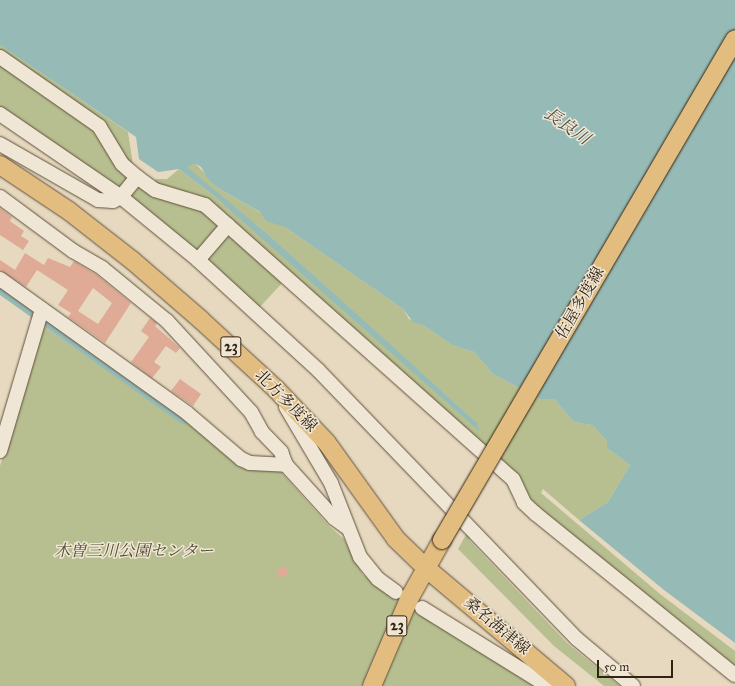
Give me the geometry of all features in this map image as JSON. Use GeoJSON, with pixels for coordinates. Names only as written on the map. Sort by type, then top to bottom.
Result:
{"type":"FeatureCollection","features":[{"type":"Feature","properties":{"kind":"main road","name":"佐屋多度線"},"geometry":{"type":"LineString","coordinates":[[426,568],[735,38]]}},
{"type":"Feature","properties":{"kind":"main road","name":"北方多度線"},"geometry":{"type":"LineString","coordinates":[[0,165],[69,211],[133,261],[276,389],[327,443],[396,539],[426,568]]}},
{"type":"Feature","properties":{"kind":"main road","name":"23"},"geometry":{"type":"LineString","coordinates":[[372,686],[377,670],[426,568]]}},
{"type":"Feature","properties":{"kind":"main road","name":"桑名海津線"},"geometry":{"type":"LineString","coordinates":[[426,568],[566,686]]}},
{"type":"Feature","properties":{"kind":"street"},"geometry":{"type":"LineString","coordinates":[[0,57],[99,126],[122,164],[155,190],[205,204],[513,479],[524,503],[536,514],[735,676]]}},
{"type":"Feature","properties":{"kind":"street"},"geometry":{"type":"LineString","coordinates":[[0,114],[121,197],[198,260],[318,370],[577,639],[633,686]]}},
{"type":"Feature","properties":{"kind":"street"},"geometry":{"type":"LineString","coordinates":[[0,144],[98,200],[113,201],[121,197],[137,177]]}},
{"type":"Feature","properties":{"kind":"street"},"geometry":{"type":"LineString","coordinates":[[0,197],[73,251],[102,268],[167,321],[251,412],[262,432],[281,452],[286,465],[334,518],[348,528]]}},
{"type":"Feature","properties":{"kind":"street"},"geometry":{"type":"LineString","coordinates":[[198,260],[228,225]]}},
{"type":"Feature","properties":{"kind":"street"},"geometry":{"type":"LineString","coordinates":[[0,279],[40,315],[187,413],[241,459],[250,463],[286,465]]}},
{"type":"Feature","properties":{"kind":"street"},"geometry":{"type":"LineString","coordinates":[[0,451],[40,315]]}},
{"type":"Feature","properties":{"kind":"street"},"geometry":{"type":"LineString","coordinates":[[276,389],[331,482],[360,557],[378,579],[396,592]]}},
{"type":"Feature","properties":{"kind":"street"},"geometry":{"type":"LineString","coordinates":[[422,608],[548,686]]}},
{"type":"Feature","properties":{"kind":"green space"},"geometry":{"type":"Polygon","coordinates":[[[0,45],[128,132],[133,165],[0,50],[0,45]]]}},
{"type":"Feature","properties":{"kind":"green space"},"geometry":{"type":"Polygon","coordinates":[[[0,63],[95,131],[129,178],[123,188],[112,187],[0,110],[0,63]]]}},
{"type":"Feature","properties":{"kind":"green space"},"geometry":{"type":"Polygon","coordinates":[[[196,164],[218,188],[285,227],[403,309],[409,319],[423,325],[452,345],[474,352],[493,374],[540,399],[554,399],[574,422],[592,425],[607,441],[607,448],[630,465],[608,502],[579,520],[543,489],[541,493],[660,594],[735,651],[735,669],[576,543],[208,200],[189,192],[172,191],[154,182],[156,179],[167,179],[179,169],[213,195],[477,423],[270,236],[186,167],[196,164]]]}},
{"type":"Feature","properties":{"kind":"green space"},"geometry":{"type":"Polygon","coordinates":[[[140,186],[191,204],[221,223],[199,254],[129,197],[140,186]]]}},
{"type":"Feature","properties":{"kind":"green space"},"geometry":{"type":"Polygon","coordinates":[[[227,232],[284,281],[258,309],[206,263],[206,255],[227,232]]]}},
{"type":"Feature","properties":{"kind":"green space","name":"木曽三川公園センター"},"geometry":{"type":"Polygon","coordinates":[[[42,325],[183,424],[188,421],[246,469],[269,467],[279,470],[329,526],[344,539],[363,575],[461,641],[540,686],[0,686],[0,466],[42,325]]]}},
{"type":"Feature","properties":{"kind":"green space"},"geometry":{"type":"Polygon","coordinates":[[[467,533],[470,536],[469,540],[568,644],[620,686],[604,686],[554,646],[458,549],[467,533]]]}},
{"type":"Feature","properties":{"kind":"water","name":"長良川"},"geometry":{"type":"Polygon","coordinates":[[[0,0],[735,0],[735,643],[664,590],[579,520],[608,502],[630,465],[607,448],[607,441],[592,425],[574,422],[554,399],[540,399],[493,374],[474,352],[452,345],[423,325],[413,322],[403,309],[285,227],[266,221],[260,212],[218,188],[208,179],[201,167],[196,164],[187,167],[270,236],[379,334],[477,423],[479,431],[213,195],[179,169],[158,172],[139,159],[136,137],[0,45],[0,0]]]}},
{"type":"Feature","properties":{"kind":"water"},"geometry":{"type":"Polygon","coordinates":[[[0,286],[188,421],[183,425],[0,295],[0,286]]]}},
{"type":"Feature","properties":{"kind":"building"},"geometry":{"type":"Polygon","coordinates":[[[0,208],[12,217],[10,221],[24,231],[21,236],[29,241],[23,250],[0,235],[0,208]]]}},
{"type":"Feature","properties":{"kind":"building"},"geometry":{"type":"Polygon","coordinates":[[[25,253],[44,265],[48,258],[70,267],[74,261],[97,275],[131,303],[105,343],[68,317],[71,313],[58,305],[68,290],[37,270],[26,287],[0,270],[0,260],[15,270],[25,253]],[[93,288],[78,311],[98,324],[112,303],[93,288]]]}},
{"type":"Feature","properties":{"kind":"building"},"geometry":{"type":"Polygon","coordinates":[[[150,318],[157,323],[155,326],[180,348],[176,353],[166,346],[154,362],[161,367],[152,378],[131,362],[149,337],[141,331],[150,318]]]}},
{"type":"Feature","properties":{"kind":"building"},"geometry":{"type":"Polygon","coordinates":[[[180,379],[201,394],[193,406],[171,391],[180,379]]]}},
{"type":"Feature","properties":{"kind":"building"},"geometry":{"type":"Polygon","coordinates":[[[285,566],[289,573],[280,578],[276,571],[285,566]]]}}]}
